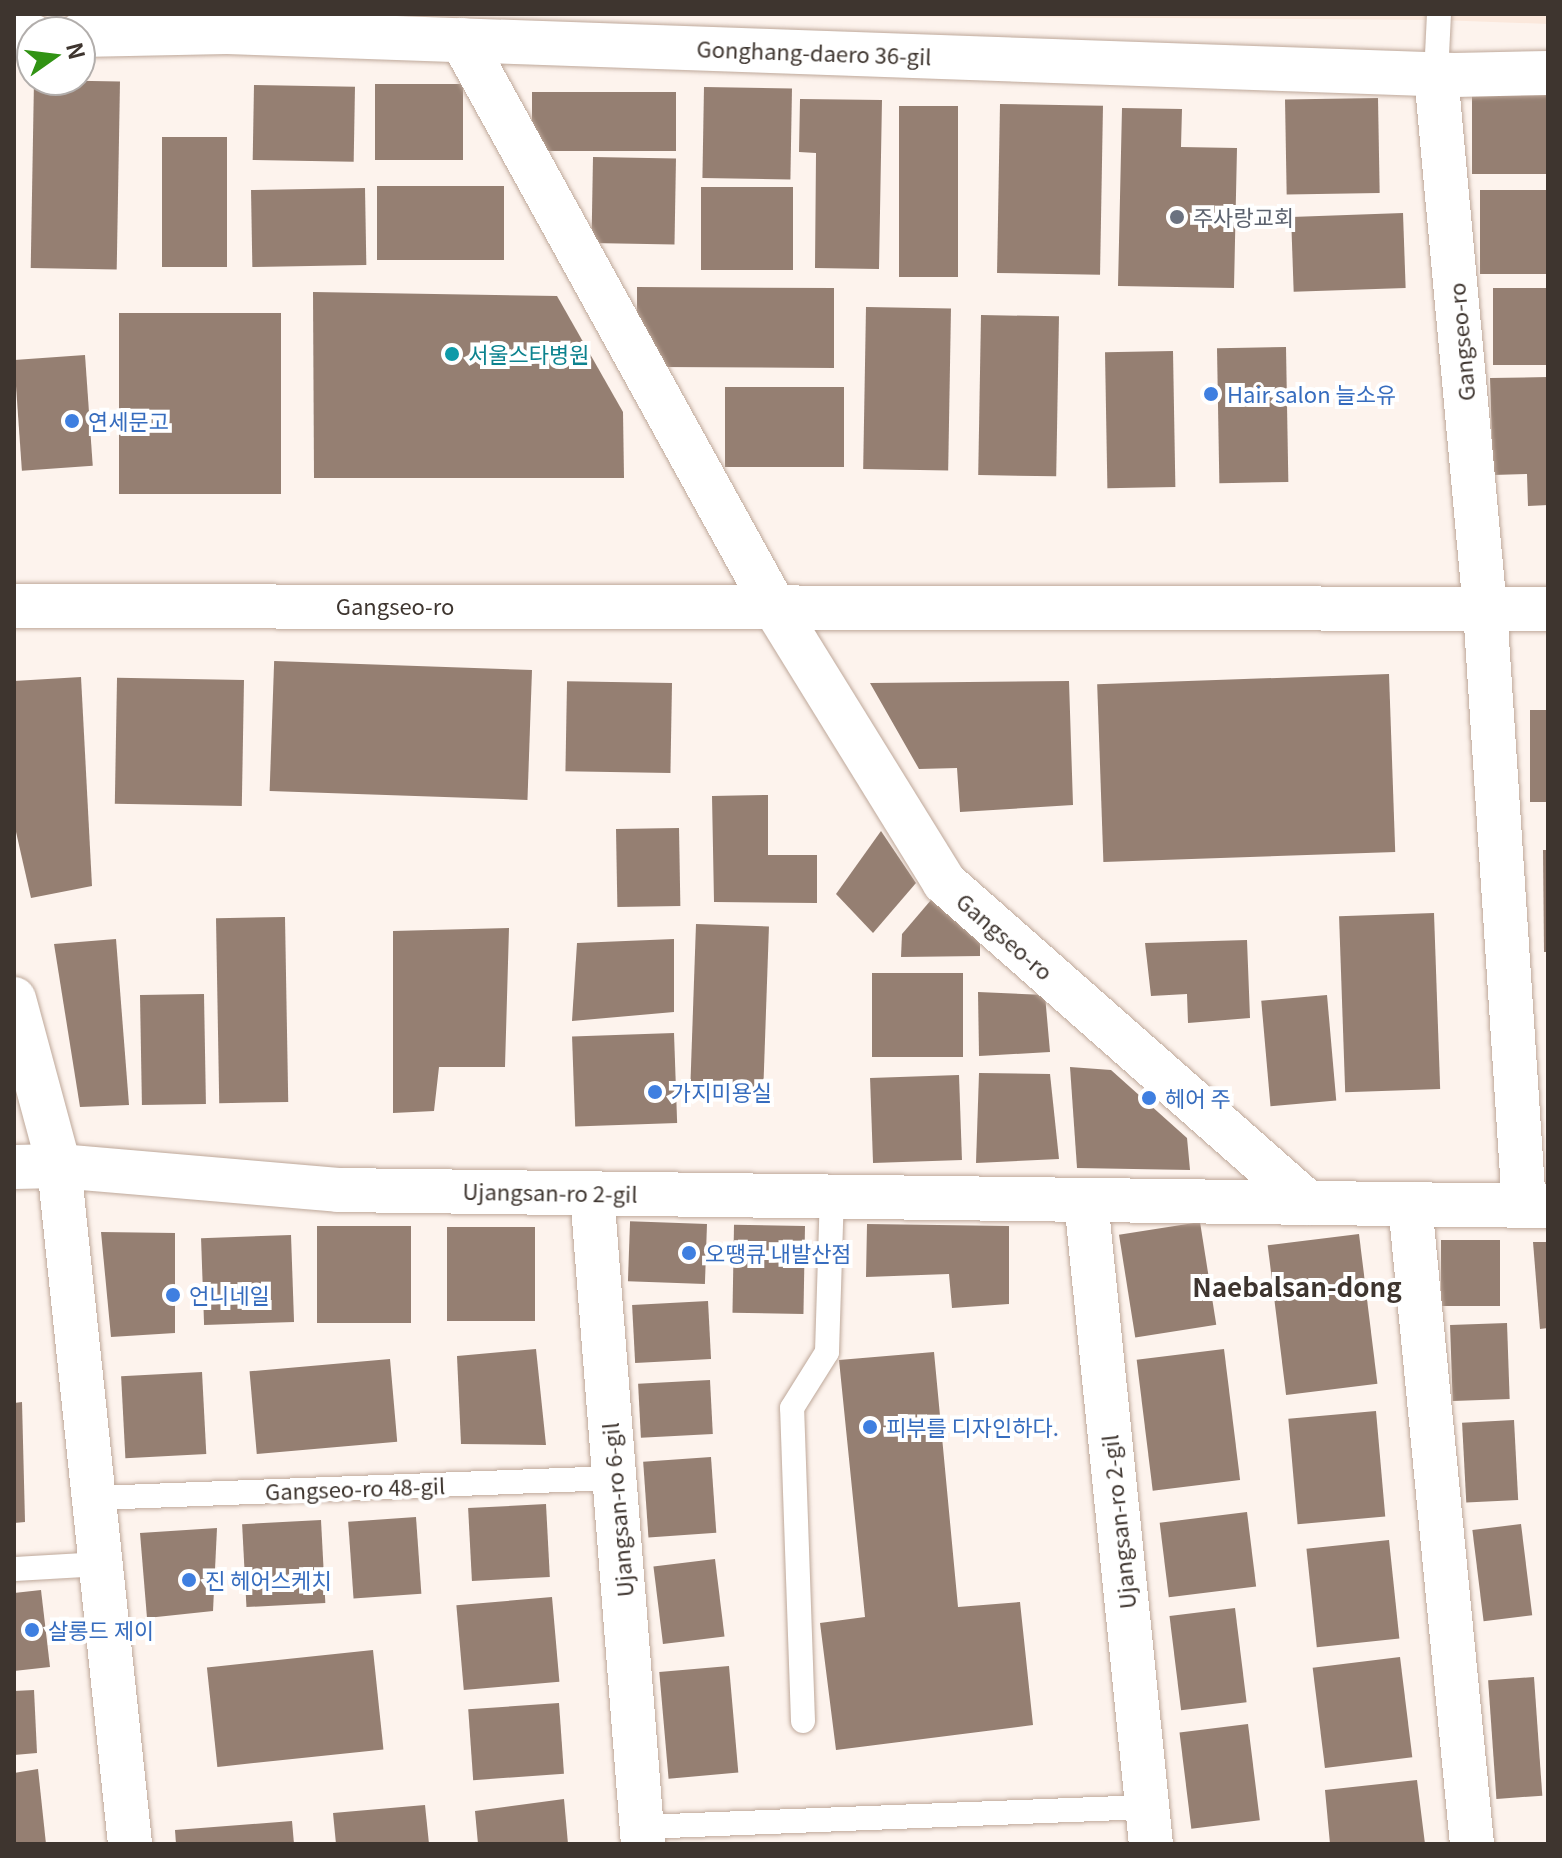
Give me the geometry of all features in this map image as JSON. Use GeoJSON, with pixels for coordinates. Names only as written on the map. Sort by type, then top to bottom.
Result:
{"type":"FeatureCollection","features":[{"type":"Feature","properties":{"kind":"street","name":"Gonghang-daero 36-gil"},"geometry":{"type":"LineString","coordinates":[[96,34],[226,23],[462,40],[1436,75],[1548,73]]}},
{"type":"Feature","properties":{"kind":"street","name":"Gangseo-ro"},"geometry":{"type":"LineString","coordinates":[[462,40],[775,608],[944,882],[1308,1203]]}},
{"type":"Feature","properties":{"kind":"street","name":"Gangseo-ro"},"geometry":{"type":"LineString","coordinates":[[1436,75],[1536,1206]]}},
{"type":"Feature","properties":{"kind":"street","name":"Gangseo-ro"},"geometry":{"type":"LineString","coordinates":[[14,606],[1548,609]]}},
{"type":"Feature","properties":{"kind":"street"},"geometry":{"type":"LineString","coordinates":[[14,999],[59,1166],[130,1844]]}},
{"type":"Feature","properties":{"kind":"street","name":"Ujangsan-ro 2-gil"},"geometry":{"type":"LineString","coordinates":[[14,1167],[59,1166],[338,1190],[1536,1206]]}},
{"type":"Feature","properties":{"kind":"street","name":"Ujangsan-ro 6-gil"},"geometry":{"type":"LineString","coordinates":[[592,1193],[643,1836]]}},
{"type":"Feature","properties":{"kind":"street","name":"Ujangsan-ro 2-gil"},"geometry":{"type":"LineString","coordinates":[[1086,1200],[1149,1825]]}},
{"type":"Feature","properties":{"kind":"street"},"geometry":{"type":"LineString","coordinates":[[1410,1204],[1472,1844]]}},
{"type":"Feature","properties":{"kind":"lane"},"geometry":{"type":"LineString","coordinates":[[1436,75],[1439,14]]}},
{"type":"Feature","properties":{"kind":"lane"},"geometry":{"type":"LineString","coordinates":[[803,1721],[792,1408],[827,1352],[832,1197]]}},
{"type":"Feature","properties":{"kind":"lane","name":"Gangseo-ro 48-gil"},"geometry":{"type":"LineString","coordinates":[[96,1498],[614,1478]]}},
{"type":"Feature","properties":{"kind":"lane"},"geometry":{"type":"LineString","coordinates":[[14,1569],[102,1564]]}},
{"type":"Feature","properties":{"kind":"lane","name":"Ujangsan-ro 6-gil"},"geometry":{"type":"LineString","coordinates":[[643,1836],[1149,1825]]}},
{"type":"Feature","properties":{"kind":"shaded area"},"geometry":{"type":"Polygon","coordinates":[[[592,14],[1548,14],[1548,24],[1439,20],[592,14]]]}},
{"type":"Feature","properties":{"kind":"building"},"geometry":{"type":"Polygon","coordinates":[[[96,81],[120,82],[117,269],[31,268],[34,96],[96,96],[96,81]]]}},
{"type":"Feature","properties":{"kind":"building"},"geometry":{"type":"Polygon","coordinates":[[[375,84],[463,84],[463,160],[375,160],[375,84]]]}},
{"type":"Feature","properties":{"kind":"building"},"geometry":{"type":"Polygon","coordinates":[[[254,85],[355,87],[354,162],[253,160],[254,85]]]}},
{"type":"Feature","properties":{"kind":"building"},"geometry":{"type":"Polygon","coordinates":[[[704,87],[792,89],[790,180],[702,178],[704,87]]]}},
{"type":"Feature","properties":{"kind":"building"},"geometry":{"type":"Polygon","coordinates":[[[532,92],[676,92],[676,151],[532,151],[532,92]]]}},
{"type":"Feature","properties":{"kind":"building"},"geometry":{"type":"Polygon","coordinates":[[[1472,94],[1548,94],[1548,174],[1472,174],[1472,94]]]}},
{"type":"Feature","properties":{"kind":"building"},"geometry":{"type":"Polygon","coordinates":[[[1378,98],[1380,193],[1287,195],[1285,100],[1378,98]]]}},
{"type":"Feature","properties":{"kind":"building"},"geometry":{"type":"Polygon","coordinates":[[[800,99],[882,100],[879,269],[815,268],[816,153],[799,152],[800,99]]]}},
{"type":"Feature","properties":{"kind":"building"},"geometry":{"type":"Polygon","coordinates":[[[1000,104],[1103,106],[1100,275],[997,273],[1000,104]]]}},
{"type":"Feature","properties":{"kind":"building"},"geometry":{"type":"Polygon","coordinates":[[[899,106],[958,106],[958,277],[899,277],[899,106]]]}},
{"type":"Feature","properties":{"kind":"building","name":"주사랑교회"},"geometry":{"type":"Polygon","coordinates":[[[1122,108],[1182,109],[1181,147],[1237,148],[1234,288],[1118,286],[1122,108]]]}},
{"type":"Feature","properties":{"kind":"building"},"geometry":{"type":"Polygon","coordinates":[[[162,137],[227,137],[227,267],[162,267],[162,137]]]}},
{"type":"Feature","properties":{"kind":"building"},"geometry":{"type":"Polygon","coordinates":[[[593,157],[676,158],[674,244],[591,243],[593,157]]]}},
{"type":"Feature","properties":{"kind":"building"},"geometry":{"type":"Polygon","coordinates":[[[377,186],[504,186],[504,260],[377,260],[377,186]]]}},
{"type":"Feature","properties":{"kind":"building"},"geometry":{"type":"Polygon","coordinates":[[[701,187],[793,187],[793,270],[701,270],[701,187]]]}},
{"type":"Feature","properties":{"kind":"building"},"geometry":{"type":"Polygon","coordinates":[[[365,188],[366,265],[252,267],[251,190],[365,188]]]}},
{"type":"Feature","properties":{"kind":"building"},"geometry":{"type":"Polygon","coordinates":[[[1480,190],[1548,190],[1548,274],[1480,274],[1480,190]]]}},
{"type":"Feature","properties":{"kind":"building"},"geometry":{"type":"Polygon","coordinates":[[[1403,213],[1406,288],[1294,292],[1291,217],[1403,213]]]}},
{"type":"Feature","properties":{"kind":"building"},"geometry":{"type":"Polygon","coordinates":[[[637,287],[834,288],[834,368],[662,367],[637,323],[637,287]]]}},
{"type":"Feature","properties":{"kind":"building"},"geometry":{"type":"Polygon","coordinates":[[[1493,288],[1548,288],[1548,365],[1493,365],[1493,288]]]}},
{"type":"Feature","properties":{"kind":"building","name":"서울스타병원"},"geometry":{"type":"Polygon","coordinates":[[[313,292],[557,296],[623,412],[624,478],[314,478],[313,292]]]}},
{"type":"Feature","properties":{"kind":"building"},"geometry":{"type":"Polygon","coordinates":[[[866,307],[951,308],[948,470],[863,469],[866,307]]]}},
{"type":"Feature","properties":{"kind":"building"},"geometry":{"type":"Polygon","coordinates":[[[119,313],[281,313],[281,494],[119,494],[119,313]]]}},
{"type":"Feature","properties":{"kind":"building"},"geometry":{"type":"Polygon","coordinates":[[[981,315],[1059,316],[1056,476],[978,475],[981,315]]]}},
{"type":"Feature","properties":{"kind":"building"},"geometry":{"type":"Polygon","coordinates":[[[1286,347],[1288,482],[1219,483],[1217,348],[1286,347]]]}},
{"type":"Feature","properties":{"kind":"building"},"geometry":{"type":"Polygon","coordinates":[[[1173,351],[1175,487],[1107,488],[1105,352],[1173,351]]]}},
{"type":"Feature","properties":{"kind":"building"},"geometry":{"type":"Polygon","coordinates":[[[85,355],[93,466],[22,471],[14,360],[85,355]]]}},
{"type":"Feature","properties":{"kind":"building"},"geometry":{"type":"Polygon","coordinates":[[[1548,377],[1548,505],[1528,506],[1527,474],[1493,475],[1490,378],[1548,377]]]}},
{"type":"Feature","properties":{"kind":"building"},"geometry":{"type":"Polygon","coordinates":[[[725,387],[844,387],[844,467],[725,467],[725,387]]]}},
{"type":"Feature","properties":{"kind":"building"},"geometry":{"type":"Polygon","coordinates":[[[274,661],[532,670],[527,800],[270,791],[274,661]]]}},
{"type":"Feature","properties":{"kind":"building"},"geometry":{"type":"Polygon","coordinates":[[[1389,674],[1395,852],[1103,862],[1097,684],[1389,674]]]}},
{"type":"Feature","properties":{"kind":"building"},"geometry":{"type":"Polygon","coordinates":[[[81,677],[92,886],[31,898],[14,823],[14,681],[81,677]]]}},
{"type":"Feature","properties":{"kind":"building"},"geometry":{"type":"Polygon","coordinates":[[[117,678],[244,680],[242,806],[115,804],[117,678]]]}},
{"type":"Feature","properties":{"kind":"building"},"geometry":{"type":"Polygon","coordinates":[[[567,681],[672,683],[670,773],[565,771],[567,681]]]}},
{"type":"Feature","properties":{"kind":"building"},"geometry":{"type":"Polygon","coordinates":[[[1069,681],[1073,805],[960,812],[957,768],[919,769],[870,683],[1069,681]]]}},
{"type":"Feature","properties":{"kind":"building"},"geometry":{"type":"Polygon","coordinates":[[[1530,710],[1548,710],[1548,802],[1530,802],[1530,710]]]}},
{"type":"Feature","properties":{"kind":"building"},"geometry":{"type":"Polygon","coordinates":[[[768,795],[768,855],[817,855],[817,903],[714,902],[712,796],[768,795]]]}},
{"type":"Feature","properties":{"kind":"building"},"geometry":{"type":"Polygon","coordinates":[[[679,828],[680,906],[617,907],[616,829],[679,828]]]}},
{"type":"Feature","properties":{"kind":"building"},"geometry":{"type":"Polygon","coordinates":[[[881,831],[916,883],[873,933],[836,894],[881,831]]]}},
{"type":"Feature","properties":{"kind":"building"},"geometry":{"type":"Polygon","coordinates":[[[1543,850],[1548,850],[1548,952],[1544,952],[1543,850]]]}},
{"type":"Feature","properties":{"kind":"building"},"geometry":{"type":"Polygon","coordinates":[[[931,900],[980,937],[980,956],[901,957],[902,934],[931,900]]]}},
{"type":"Feature","properties":{"kind":"building"},"geometry":{"type":"Polygon","coordinates":[[[1434,913],[1440,1089],[1345,1092],[1339,916],[1434,913]]]}},
{"type":"Feature","properties":{"kind":"building"},"geometry":{"type":"Polygon","coordinates":[[[285,917],[288,1102],[219,1103],[216,918],[285,917]]]}},
{"type":"Feature","properties":{"kind":"building"},"geometry":{"type":"Polygon","coordinates":[[[696,924],[769,927],[763,1092],[690,1090],[696,924]]]}},
{"type":"Feature","properties":{"kind":"building"},"geometry":{"type":"Polygon","coordinates":[[[509,928],[505,1067],[439,1067],[434,1111],[393,1113],[393,931],[509,928]]]}},
{"type":"Feature","properties":{"kind":"building"},"geometry":{"type":"Polygon","coordinates":[[[116,939],[129,1105],[80,1107],[54,944],[116,939]]]}},
{"type":"Feature","properties":{"kind":"building"},"geometry":{"type":"Polygon","coordinates":[[[674,939],[674,1012],[572,1021],[577,943],[674,939]]]}},
{"type":"Feature","properties":{"kind":"building"},"geometry":{"type":"Polygon","coordinates":[[[1247,940],[1250,1018],[1188,1023],[1187,994],[1151,996],[1145,943],[1247,940]]]}},
{"type":"Feature","properties":{"kind":"building"},"geometry":{"type":"Polygon","coordinates":[[[872,973],[963,973],[963,1057],[872,1057],[872,973]]]}},
{"type":"Feature","properties":{"kind":"building"},"geometry":{"type":"Polygon","coordinates":[[[978,992],[1045,995],[1050,1052],[979,1056],[978,992]]]}},
{"type":"Feature","properties":{"kind":"building"},"geometry":{"type":"Polygon","coordinates":[[[204,994],[206,1104],[142,1105],[140,995],[204,994]]]}},
{"type":"Feature","properties":{"kind":"building"},"geometry":{"type":"Polygon","coordinates":[[[1327,995],[1336,1101],[1270,1106],[1261,1001],[1327,995]]]}},
{"type":"Feature","properties":{"kind":"building"},"geometry":{"type":"Polygon","coordinates":[[[674,1033],[677,1123],[575,1127],[572,1037],[674,1033]]]}},
{"type":"Feature","properties":{"kind":"building"},"geometry":{"type":"Polygon","coordinates":[[[1070,1067],[1111,1070],[1187,1138],[1190,1170],[1077,1168],[1070,1067]]]}},
{"type":"Feature","properties":{"kind":"building"},"geometry":{"type":"Polygon","coordinates":[[[979,1073],[1050,1074],[1059,1159],[976,1163],[979,1073]]]}},
{"type":"Feature","properties":{"kind":"building"},"geometry":{"type":"Polygon","coordinates":[[[959,1075],[962,1160],[873,1163],[870,1078],[959,1075]]]}},
{"type":"Feature","properties":{"kind":"building"},"geometry":{"type":"Polygon","coordinates":[[[630,1221],[707,1224],[705,1284],[628,1281],[630,1221]]]}},
{"type":"Feature","properties":{"kind":"building"},"geometry":{"type":"Polygon","coordinates":[[[1200,1222],[1216,1325],[1135,1338],[1119,1235],[1200,1222]]]}},
{"type":"Feature","properties":{"kind":"building"},"geometry":{"type":"Polygon","coordinates":[[[867,1224],[1009,1226],[1009,1304],[952,1308],[949,1274],[866,1277],[867,1224]]]}},
{"type":"Feature","properties":{"kind":"building"},"geometry":{"type":"Polygon","coordinates":[[[734,1225],[805,1226],[803,1314],[732,1313],[734,1225]]]}},
{"type":"Feature","properties":{"kind":"building"},"geometry":{"type":"Polygon","coordinates":[[[317,1226],[411,1226],[411,1323],[317,1323],[317,1226]]]}},
{"type":"Feature","properties":{"kind":"building"},"geometry":{"type":"Polygon","coordinates":[[[447,1227],[535,1227],[535,1321],[447,1321],[447,1227]]]}},
{"type":"Feature","properties":{"kind":"building"},"geometry":{"type":"Polygon","coordinates":[[[101,1232],[175,1233],[175,1333],[111,1337],[101,1232]]]}},
{"type":"Feature","properties":{"kind":"building"},"geometry":{"type":"Polygon","coordinates":[[[1359,1234],[1377,1384],[1286,1395],[1268,1245],[1359,1234]]]}},
{"type":"Feature","properties":{"kind":"building"},"geometry":{"type":"Polygon","coordinates":[[[291,1235],[294,1322],[204,1325],[201,1238],[291,1235]]]}},
{"type":"Feature","properties":{"kind":"building"},"geometry":{"type":"Polygon","coordinates":[[[1441,1240],[1500,1240],[1500,1306],[1441,1306],[1441,1240]]]}},
{"type":"Feature","properties":{"kind":"building"},"geometry":{"type":"Polygon","coordinates":[[[1533,1242],[1548,1242],[1548,1328],[1540,1329],[1533,1242]]]}},
{"type":"Feature","properties":{"kind":"building"},"geometry":{"type":"Polygon","coordinates":[[[708,1301],[711,1359],[635,1363],[632,1305],[708,1301]]]}},
{"type":"Feature","properties":{"kind":"building"},"geometry":{"type":"Polygon","coordinates":[[[1507,1323],[1510,1399],[1453,1401],[1450,1325],[1507,1323]]]}},
{"type":"Feature","properties":{"kind":"building"},"geometry":{"type":"Polygon","coordinates":[[[536,1349],[546,1445],[461,1444],[457,1356],[536,1349]]]}},
{"type":"Feature","properties":{"kind":"building"},"geometry":{"type":"Polygon","coordinates":[[[1224,1349],[1240,1480],[1153,1491],[1137,1360],[1224,1349]]]}},
{"type":"Feature","properties":{"kind":"building"},"geometry":{"type":"Polygon","coordinates":[[[934,1352],[958,1607],[1020,1602],[1033,1725],[836,1750],[820,1623],[865,1617],[839,1360],[934,1352]]]}},
{"type":"Feature","properties":{"kind":"building"},"geometry":{"type":"Polygon","coordinates":[[[390,1359],[397,1442],[257,1454],[250,1371],[390,1359]]]}},
{"type":"Feature","properties":{"kind":"building"},"geometry":{"type":"Polygon","coordinates":[[[202,1372],[206,1454],[125,1458],[121,1376],[202,1372]]]}},
{"type":"Feature","properties":{"kind":"building"},"geometry":{"type":"Polygon","coordinates":[[[710,1380],[713,1434],[641,1438],[638,1384],[710,1380]]]}},
{"type":"Feature","properties":{"kind":"building"},"geometry":{"type":"Polygon","coordinates":[[[22,1402],[25,1522],[14,1523],[14,1403],[22,1402]]]}},
{"type":"Feature","properties":{"kind":"building"},"geometry":{"type":"Polygon","coordinates":[[[1376,1411],[1385,1517],[1298,1524],[1288,1419],[1376,1411]]]}},
{"type":"Feature","properties":{"kind":"building"},"geometry":{"type":"Polygon","coordinates":[[[1514,1420],[1518,1500],[1466,1503],[1462,1423],[1514,1420]]]}},
{"type":"Feature","properties":{"kind":"building"},"geometry":{"type":"Polygon","coordinates":[[[711,1457],[716,1533],[648,1538],[643,1462],[711,1457]]]}},
{"type":"Feature","properties":{"kind":"building"},"geometry":{"type":"Polygon","coordinates":[[[546,1504],[550,1577],[472,1581],[468,1508],[546,1504]]]}},
{"type":"Feature","properties":{"kind":"building"},"geometry":{"type":"Polygon","coordinates":[[[1247,1512],[1256,1586],[1169,1597],[1160,1523],[1247,1512]]]}},
{"type":"Feature","properties":{"kind":"building"},"geometry":{"type":"Polygon","coordinates":[[[416,1517],[421,1594],[354,1599],[348,1522],[416,1517]]]}},
{"type":"Feature","properties":{"kind":"building"},"geometry":{"type":"Polygon","coordinates":[[[321,1520],[325,1603],[246,1607],[242,1524],[321,1520]]]}},
{"type":"Feature","properties":{"kind":"building"},"geometry":{"type":"Polygon","coordinates":[[[1521,1524],[1532,1615],[1484,1621],[1472,1530],[1521,1524]]]}},
{"type":"Feature","properties":{"kind":"building"},"geometry":{"type":"Polygon","coordinates":[[[217,1528],[213,1611],[147,1618],[140,1533],[217,1528]]]}},
{"type":"Feature","properties":{"kind":"building"},"geometry":{"type":"Polygon","coordinates":[[[1389,1540],[1399,1638],[1317,1647],[1306,1549],[1389,1540]]]}},
{"type":"Feature","properties":{"kind":"building"},"geometry":{"type":"Polygon","coordinates":[[[715,1559],[725,1636],[663,1644],[653,1567],[715,1559]]]}},
{"type":"Feature","properties":{"kind":"building"},"geometry":{"type":"Polygon","coordinates":[[[41,1590],[50,1667],[14,1671],[14,1593],[41,1590]]]}},
{"type":"Feature","properties":{"kind":"building"},"geometry":{"type":"Polygon","coordinates":[[[552,1597],[559,1682],[464,1690],[456,1605],[552,1597]]]}},
{"type":"Feature","properties":{"kind":"building"},"geometry":{"type":"Polygon","coordinates":[[[1235,1608],[1247,1702],[1181,1710],[1169,1616],[1235,1608]]]}},
{"type":"Feature","properties":{"kind":"building"},"geometry":{"type":"Polygon","coordinates":[[[373,1650],[383,1749],[217,1767],[207,1667],[373,1650]]]}},
{"type":"Feature","properties":{"kind":"building"},"geometry":{"type":"Polygon","coordinates":[[[1400,1657],[1412,1757],[1325,1768],[1313,1668],[1400,1657]]]}},
{"type":"Feature","properties":{"kind":"building"},"geometry":{"type":"Polygon","coordinates":[[[729,1666],[738,1773],[669,1779],[659,1672],[729,1666]]]}},
{"type":"Feature","properties":{"kind":"building"},"geometry":{"type":"Polygon","coordinates":[[[1534,1677],[1542,1796],[1496,1799],[1488,1680],[1534,1677]]]}},
{"type":"Feature","properties":{"kind":"building"},"geometry":{"type":"Polygon","coordinates":[[[34,1690],[37,1753],[14,1755],[14,1691],[34,1690]]]}},
{"type":"Feature","properties":{"kind":"building"},"geometry":{"type":"Polygon","coordinates":[[[559,1703],[564,1774],[473,1780],[468,1709],[559,1703]]]}},
{"type":"Feature","properties":{"kind":"building"},"geometry":{"type":"Polygon","coordinates":[[[1248,1724],[1260,1820],[1191,1829],[1180,1732],[1248,1724]]]}},
{"type":"Feature","properties":{"kind":"building"},"geometry":{"type":"Polygon","coordinates":[[[38,1769],[46,1844],[14,1844],[14,1773],[38,1769]]]}},
{"type":"Feature","properties":{"kind":"building"},"geometry":{"type":"Polygon","coordinates":[[[1417,1780],[1425,1844],[1330,1844],[1325,1790],[1417,1780]]]}},
{"type":"Feature","properties":{"kind":"building"},"geometry":{"type":"Polygon","coordinates":[[[564,1799],[568,1844],[478,1844],[475,1811],[564,1799]]]}},
{"type":"Feature","properties":{"kind":"building"},"geometry":{"type":"Polygon","coordinates":[[[425,1805],[429,1844],[336,1844],[333,1813],[425,1805]]]}},
{"type":"Feature","properties":{"kind":"building"},"geometry":{"type":"Polygon","coordinates":[[[292,1821],[294,1844],[176,1844],[175,1830],[292,1821]]]}},
{"type":"Feature","properties":{"kind":"place","name":"주사랑교회"},"geometry":{"type":"Point","coordinates":[1177,217]}},
{"type":"Feature","properties":{"kind":"place","name":"서울스타병원"},"geometry":{"type":"Point","coordinates":[452,354]}},
{"type":"Feature","properties":{"kind":"place","name":"Hair salon 늘소유"},"geometry":{"type":"Point","coordinates":[1211,394]}},
{"type":"Feature","properties":{"kind":"place","name":"연세문고"},"geometry":{"type":"Point","coordinates":[72,421]}},
{"type":"Feature","properties":{"kind":"place","name":"가지미용실"},"geometry":{"type":"Point","coordinates":[655,1092]}},
{"type":"Feature","properties":{"kind":"place","name":"헤어 주"},"geometry":{"type":"Point","coordinates":[1149,1098]}},
{"type":"Feature","properties":{"kind":"place","name":"오땡큐 내발산점"},"geometry":{"type":"Point","coordinates":[689,1253]}},
{"type":"Feature","properties":{"kind":"place","name":"언니네일"},"geometry":{"type":"Point","coordinates":[173,1295]}},
{"type":"Feature","properties":{"kind":"place","name":"피부를 디자인하다."},"geometry":{"type":"Point","coordinates":[870,1427]}},
{"type":"Feature","properties":{"kind":"place","name":"진 헤어스케치"},"geometry":{"type":"Point","coordinates":[189,1580]}},
{"type":"Feature","properties":{"kind":"place","name":"살롱드 제이"},"geometry":{"type":"Point","coordinates":[32,1630]}},
{"type":"Feature","properties":{"kind":"district","name":"Naebalsan-dong"},"geometry":{"type":"Point","coordinates":[1297,1286]}}]}
